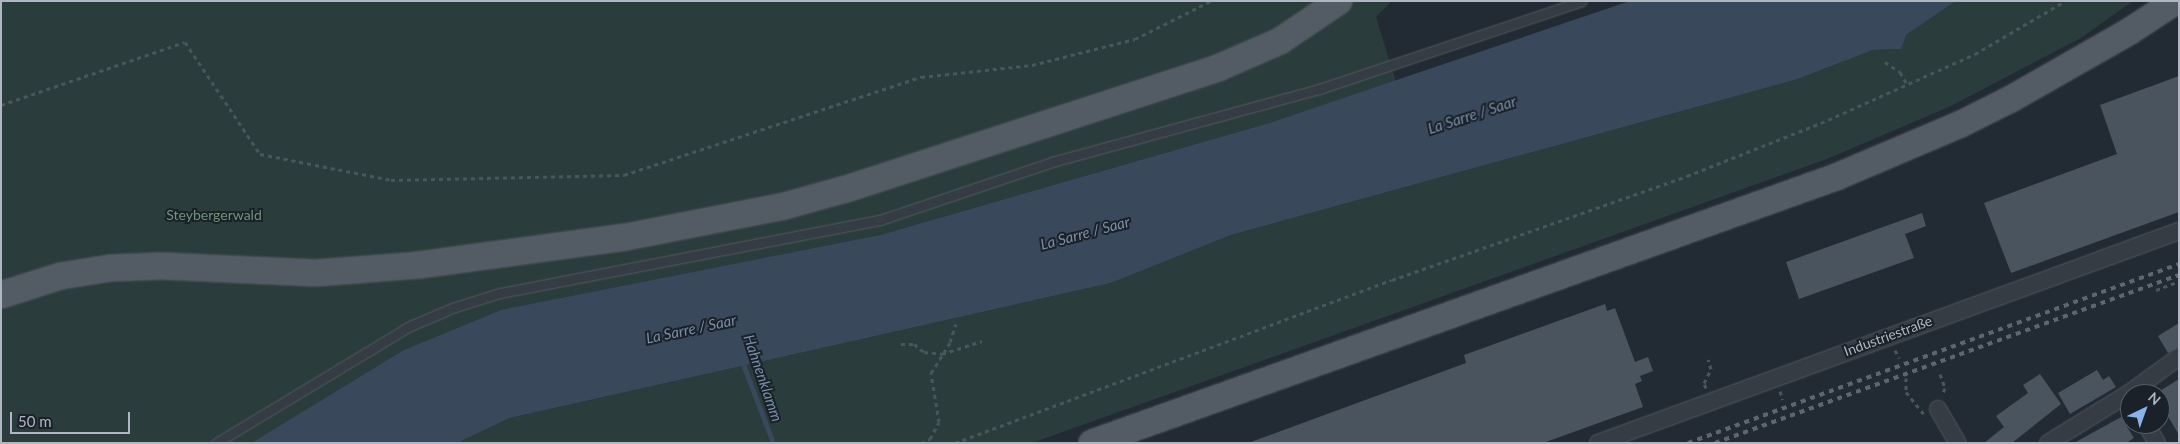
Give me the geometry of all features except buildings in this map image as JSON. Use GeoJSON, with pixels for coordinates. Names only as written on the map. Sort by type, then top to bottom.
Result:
{"type":"FeatureCollection","features":[{"type":"Feature","properties":{"kind":"main road"},"geometry":{"type":"LineString","coordinates":[[1,295],[61,276],[111,268],[162,266],[316,273],[411,266],[626,237],[781,207],[846,189],[1218,68],[1280,41],[1339,1]]}},
{"type":"Feature","properties":{"kind":"main road"},"geometry":{"type":"LineString","coordinates":[[1092,443],[1836,178],[1961,124],[2130,32],[2176,1]]}},
{"type":"Feature","properties":{"kind":"main road"},"geometry":{"type":"LineString","coordinates":[[2130,32],[2167,26],[2179,18]]}},
{"type":"Feature","properties":{"kind":"street","name":"Industriestraße"},"geometry":{"type":"LineString","coordinates":[[1598,443],[2179,231]]}},
{"type":"Feature","properties":{"kind":"street"},"geometry":{"type":"LineString","coordinates":[[2144,384],[2179,357]]}},
{"type":"Feature","properties":{"kind":"street"},"geometry":{"type":"LineString","coordinates":[[2048,443],[2120,401]]}},
{"type":"Feature","properties":{"kind":"street"},"geometry":{"type":"LineString","coordinates":[[1938,409],[1958,443]]}},
{"type":"Feature","properties":{"kind":"lane"},"geometry":{"type":"LineString","coordinates":[[216,443],[410,326],[455,307],[500,293],[880,220],[1052,162],[1319,89],[1582,1]]}},
{"type":"Feature","properties":{"kind":"path"},"geometry":{"type":"LineString","coordinates":[[1,105],[185,42],[260,154],[391,180],[624,175],[921,77],[1032,65],[1135,39],[1210,1]]}},
{"type":"Feature","properties":{"kind":"path"},"geometry":{"type":"LineString","coordinates":[[954,443],[1392,280],[1687,176],[1821,123],[1975,54],[2065,1]]}},
{"type":"Feature","properties":{"kind":"path"},"geometry":{"type":"LineString","coordinates":[[1885,62],[1900,72],[1907,84]]}},
{"type":"Feature","properties":{"kind":"path"},"geometry":{"type":"LineString","coordinates":[[2156,290],[2179,281]]}},
{"type":"Feature","properties":{"kind":"path"},"geometry":{"type":"LineString","coordinates":[[921,443],[930,439],[939,422],[931,373],[956,324]]}},
{"type":"Feature","properties":{"kind":"path"},"geometry":{"type":"LineString","coordinates":[[901,344],[914,344],[924,352],[942,354],[982,341]]}},
{"type":"Feature","properties":{"kind":"path"},"geometry":{"type":"LineString","coordinates":[[1708,359],[1711,369],[1704,383],[1709,401]]}},
{"type":"Feature","properties":{"kind":"path"},"geometry":{"type":"LineString","coordinates":[[1938,409],[1945,388],[1940,374]]}},
{"type":"Feature","properties":{"kind":"path"},"geometry":{"type":"LineString","coordinates":[[1906,378],[1906,392],[1916,408]]}},
{"type":"Feature","properties":{"kind":"green space","name":"Steybergerwald"},"geometry":{"type":"Polygon","coordinates":[[[1,1],[1392,1],[1376,17],[1396,82],[1269,123],[880,235],[724,268],[402,351],[251,443],[1,443],[1,1]]]}},
{"type":"Feature","properties":{"kind":"green space"},"geometry":{"type":"Polygon","coordinates":[[[1956,1],[2133,1],[2081,38],[1949,107],[1827,159],[1032,443],[457,443],[510,418],[1111,283],[1231,235],[1798,79],[1873,50],[1900,49],[1906,35],[1956,1]]]}},
{"type":"Feature","properties":{"kind":"water","name":"La Sarre / Saar"},"geometry":{"type":"Polygon","coordinates":[[[1630,1],[1956,1],[1906,35],[1901,49],[1873,50],[1798,79],[1231,235],[1111,283],[510,418],[457,443],[251,443],[402,351],[501,310],[880,235],[1269,123],[1630,1]]]}},
{"type":"Feature","properties":{"kind":"waterway","name":"Hahnenklamm"},"geometry":{"type":"LineString","coordinates":[[741,359],[773,443]]}},
{"type":"Feature","properties":{"kind":"railway"},"geometry":{"type":"LineString","coordinates":[[1688,443],[2179,264]]}},
{"type":"Feature","properties":{"kind":"railway"},"geometry":{"type":"LineString","coordinates":[[1715,443],[2179,275]]}}]}
